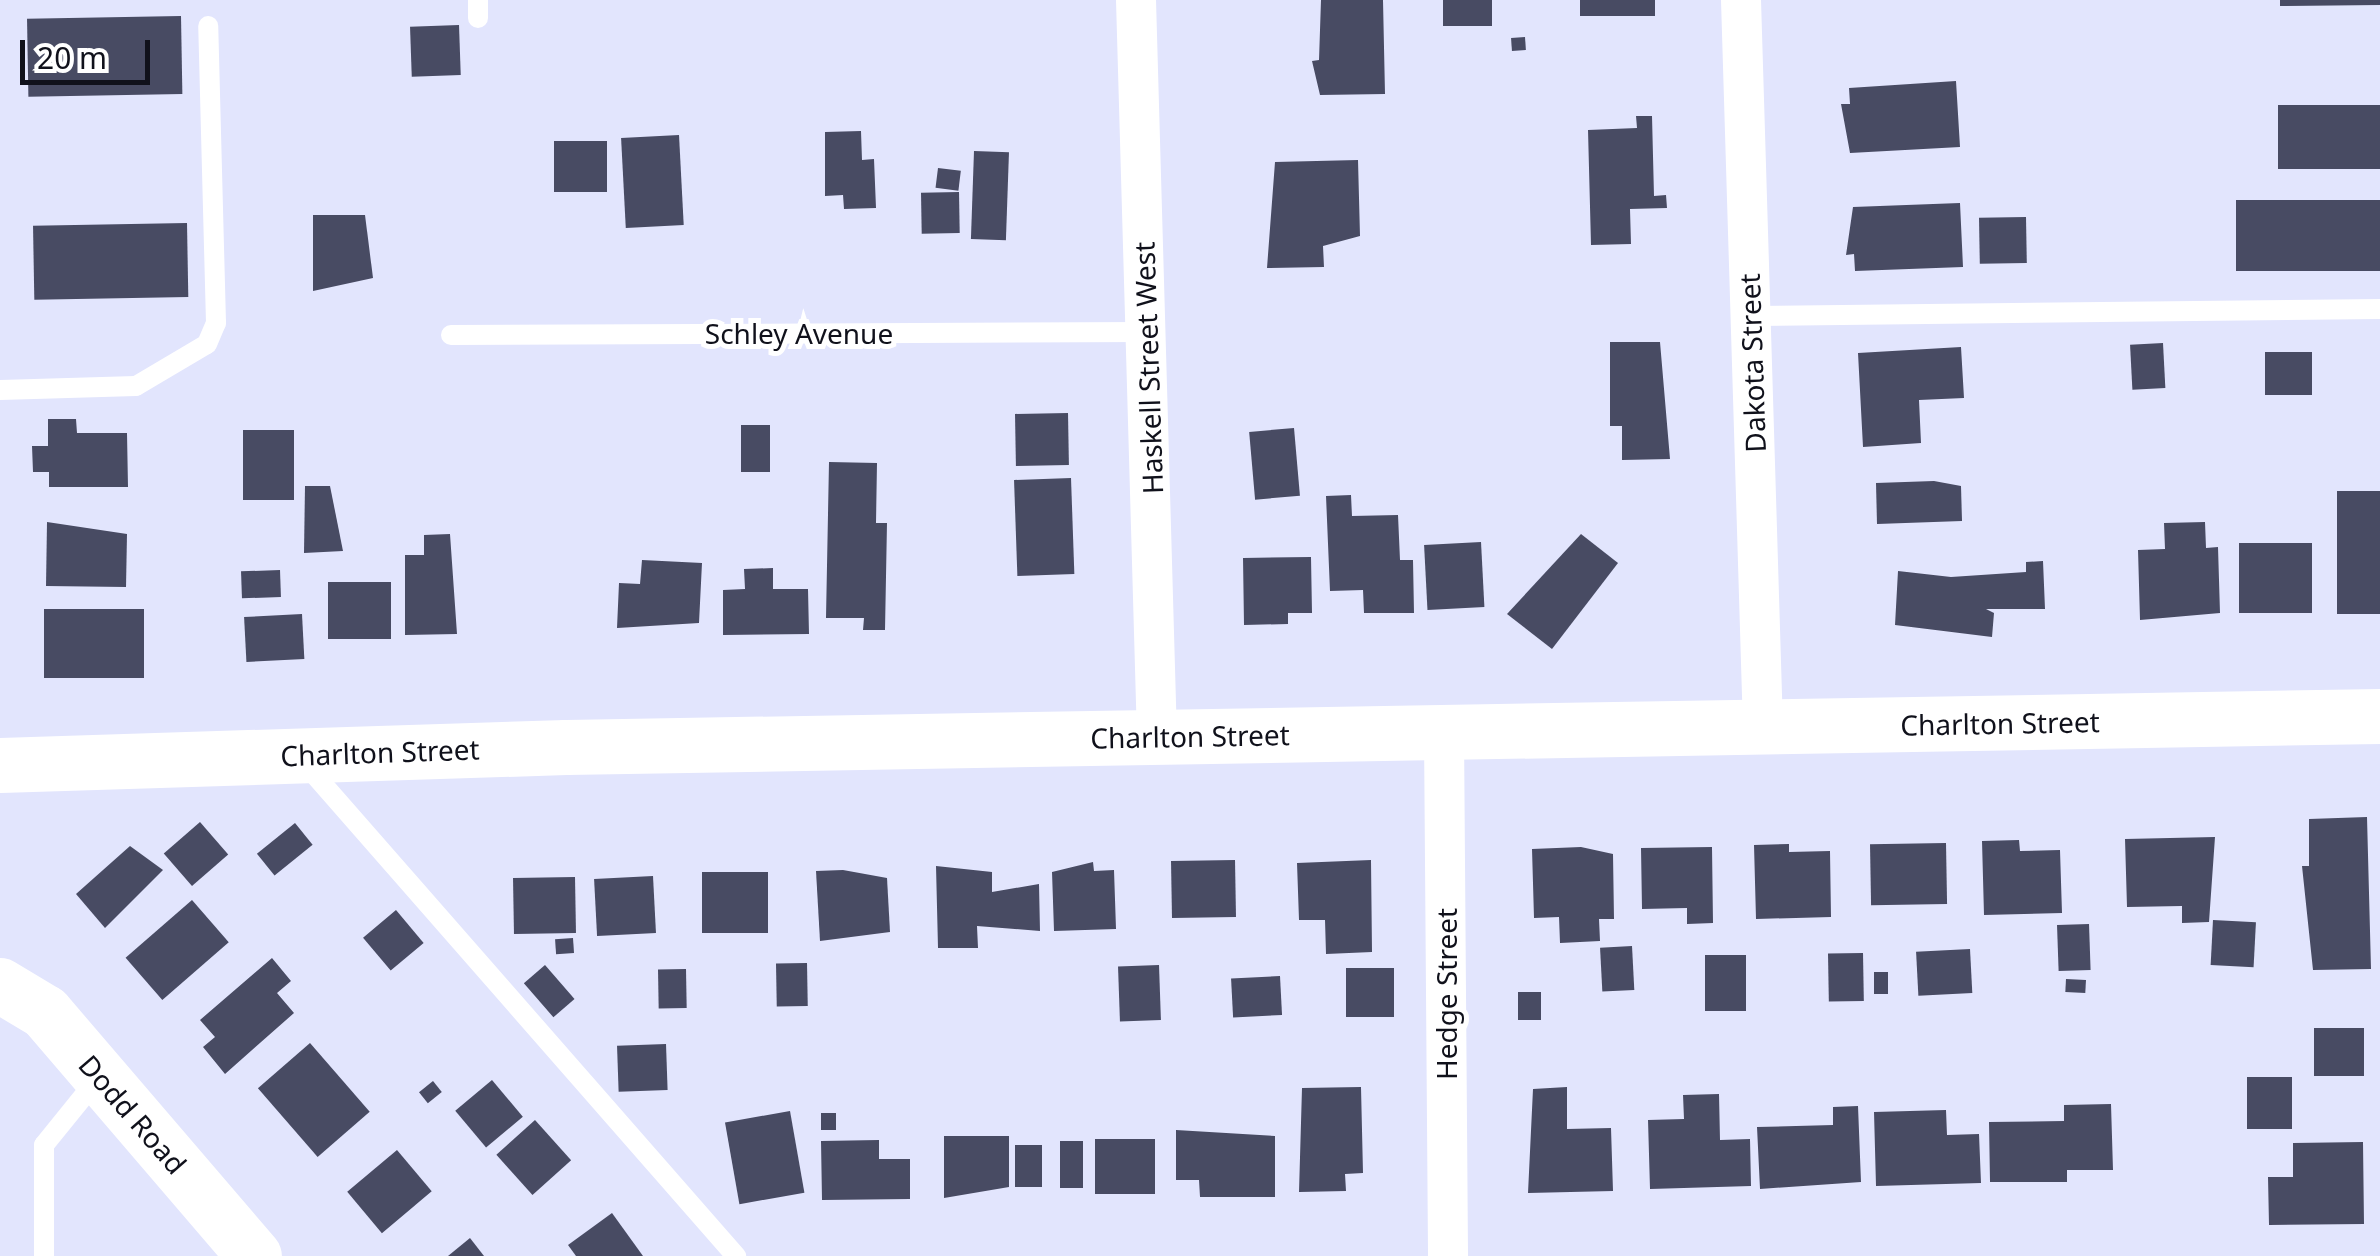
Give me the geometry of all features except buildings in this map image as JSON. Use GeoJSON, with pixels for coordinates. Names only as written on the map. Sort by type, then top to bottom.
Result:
{"type":"FeatureCollection","features":[{"type":"Feature","properties":{"kind":"street","name":"Haskell Street West"},"geometry":{"type":"LineString","coordinates":[[1136,0],[1157,737]]}},
{"type":"Feature","properties":{"kind":"street","name":"Dakota Street"},"geometry":{"type":"LineString","coordinates":[[1742,0],[1763,727]]}},
{"type":"Feature","properties":{"kind":"street","name":"Charlton Street"},"geometry":{"type":"LineString","coordinates":[[0,765],[297,754],[2380,716]]}},
{"type":"Feature","properties":{"kind":"street","name":"Hedge Street"},"geometry":{"type":"LineString","coordinates":[[1444,732],[1448,1256]]}},
{"type":"Feature","properties":{"kind":"street","name":"Dodd Road"},"geometry":{"type":"LineString","coordinates":[[0,985],[45,1012],[100,1075],[233,1248]]}},
{"type":"Feature","properties":{"kind":"lane"},"geometry":{"type":"LineString","coordinates":[[0,390],[136,386],[207,344],[216,323],[208,26]]}},
{"type":"Feature","properties":{"kind":"lane"},"geometry":{"type":"LineString","coordinates":[[1751,316],[2380,309]]}},
{"type":"Feature","properties":{"kind":"lane","name":"Schley Avenue"},"geometry":{"type":"LineString","coordinates":[[451,335],[1147,332]]}},
{"type":"Feature","properties":{"kind":"lane"},"geometry":{"type":"LineString","coordinates":[[297,754],[736,1256]]}},
{"type":"Feature","properties":{"kind":"lane"},"geometry":{"type":"LineString","coordinates":[[44,1256],[44,1144],[100,1075]]}}]}
